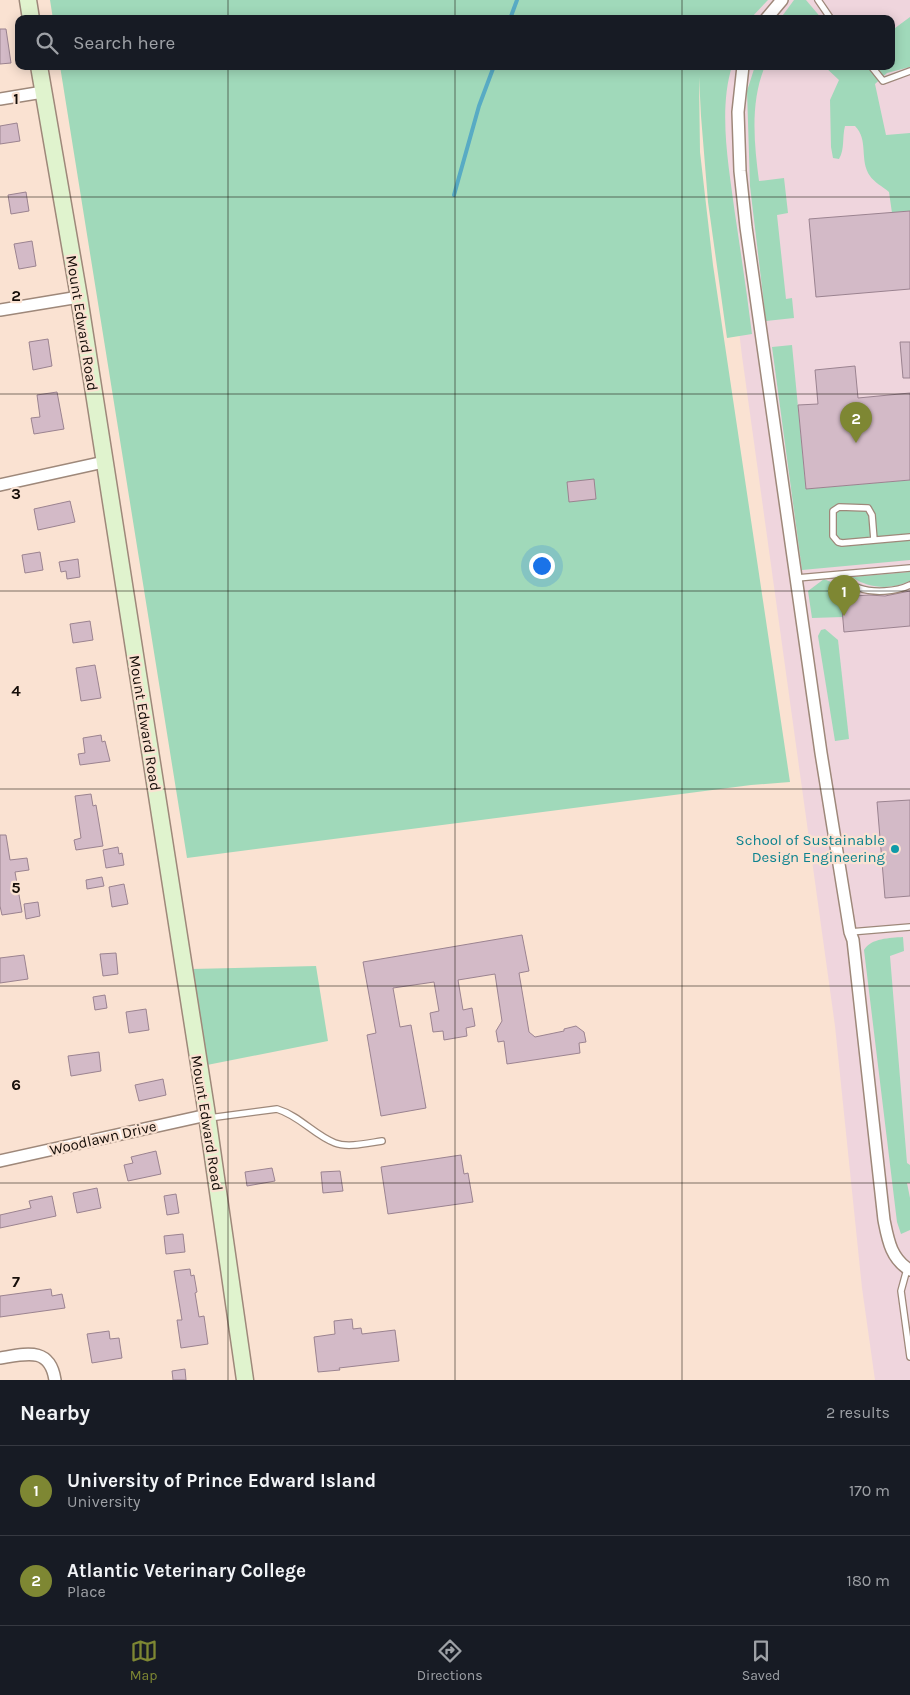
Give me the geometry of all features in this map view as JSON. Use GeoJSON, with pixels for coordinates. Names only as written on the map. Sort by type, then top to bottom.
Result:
{"type":"FeatureCollection","features":[{"type":"Feature","properties":{"kind":"street"},"geometry":{"type":"LineString","coordinates":[[28,0],[30,15]]}},
{"type":"Feature","properties":{"kind":"street"},"geometry":{"type":"LineString","coordinates":[[769,15],[782,0]]}},
{"type":"Feature","properties":{"kind":"street","name":"Mount Edward Road"},"geometry":{"type":"LineString","coordinates":[[39,70],[79,297],[207,1117],[245,1380]]}},
{"type":"Feature","properties":{"kind":"street"},"geometry":{"type":"LineString","coordinates":[[743,70],[738,112],[740,170],[746,227],[822,753],[850,932],[853,940],[884,1220],[889,1246],[898,1260],[909,1270]]}},
{"type":"Feature","properties":{"kind":"street"},"geometry":{"type":"LineString","coordinates":[[0,99],[43,92]]}},
{"type":"Feature","properties":{"kind":"street"},"geometry":{"type":"LineString","coordinates":[[0,310],[79,297]]}},
{"type":"Feature","properties":{"kind":"street"},"geometry":{"type":"LineString","coordinates":[[0,484],[104,462]]}},
{"type":"Feature","properties":{"kind":"street","name":"Woodlawn Drive"},"geometry":{"type":"LineString","coordinates":[[0,1161],[207,1117]]}},
{"type":"Feature","properties":{"kind":"street"},"geometry":{"type":"LineString","coordinates":[[0,1358],[30,1353],[42,1356],[50,1363],[55,1380]]}},
{"type":"Feature","properties":{"kind":"lane"},"geometry":{"type":"LineString","coordinates":[[818,0],[828,15]]}},
{"type":"Feature","properties":{"kind":"lane"},"geometry":{"type":"LineString","coordinates":[[874,70],[883,81],[910,71]]}},
{"type":"Feature","properties":{"kind":"lane"},"geometry":{"type":"LineString","coordinates":[[874,540],[872,514],[868,508],[839,507],[833,511],[833,536],[838,542],[874,540],[910,537]]}},
{"type":"Feature","properties":{"kind":"lane"},"geometry":{"type":"LineString","coordinates":[[797,578],[910,568]]}},
{"type":"Feature","properties":{"kind":"lane"},"geometry":{"type":"LineString","coordinates":[[839,575],[851,585],[866,590],[901,589],[910,585]]}},
{"type":"Feature","properties":{"kind":"lane"},"geometry":{"type":"LineString","coordinates":[[850,932],[910,927]]}},
{"type":"Feature","properties":{"kind":"lane"},"geometry":{"type":"LineString","coordinates":[[207,1117],[278,1109],[288,1112],[336,1144],[350,1145],[382,1141]]}},
{"type":"Feature","properties":{"kind":"lane"},"geometry":{"type":"LineString","coordinates":[[909,1270],[901,1291],[910,1357]]}},
{"type":"Feature","properties":{"kind":"shaded area"},"geometry":{"type":"Polygon","coordinates":[[[704,0],[910,0],[910,1380],[875,1380],[862,1288],[835,1026],[742,356],[707,70],[895,70],[895,15],[705,15],[704,0]]]}},
{"type":"Feature","properties":{"kind":"green space"},"geometry":{"type":"Polygon","coordinates":[[[50,0],[768,0],[754,15],[52,15],[50,0]]]}},
{"type":"Feature","properties":{"kind":"green space"},"geometry":{"type":"Polygon","coordinates":[[[794,0],[806,0],[819,15],[783,15],[794,0]]]}},
{"type":"Feature","properties":{"kind":"green space"},"geometry":{"type":"Polygon","coordinates":[[[910,17],[910,67],[887,73],[875,84],[886,135],[910,133],[910,211],[892,213],[889,192],[870,176],[867,170],[862,137],[855,126],[845,126],[841,155],[839,159],[833,158],[830,100],[839,80],[828,70],[895,70],[895,28],[910,17]]]}},
{"type":"Feature","properties":{"kind":"green space"},"geometry":{"type":"Polygon","coordinates":[[[61,70],[731,70],[726,102],[726,140],[752,334],[727,338],[708,202],[699,77],[700,152],[713,265],[790,782],[751,785],[187,858],[61,70]]]}},
{"type":"Feature","properties":{"kind":"green space"},"geometry":{"type":"Polygon","coordinates":[[[754,70],[764,70],[757,94],[754,123],[759,181],[784,178],[788,213],[777,215],[786,299],[792,298],[794,318],[766,321],[750,186],[747,91],[754,70]]]}},
{"type":"Feature","properties":{"kind":"green space"},"geometry":{"type":"Polygon","coordinates":[[[792,345],[806,489],[910,480],[910,560],[802,570],[772,347],[792,345]]]}},
{"type":"Feature","properties":{"kind":"green space"},"geometry":{"type":"Polygon","coordinates":[[[910,572],[910,581],[888,587],[873,586],[852,577],[910,572]]]}},
{"type":"Feature","properties":{"kind":"green space"},"geometry":{"type":"Polygon","coordinates":[[[824,579],[838,585],[835,592],[855,596],[843,617],[812,618],[808,591],[824,579]]]}},
{"type":"Feature","properties":{"kind":"green space"},"geometry":{"type":"Polygon","coordinates":[[[825,629],[838,640],[849,739],[835,741],[818,636],[821,630],[825,629]]]}},
{"type":"Feature","properties":{"kind":"green space"},"geometry":{"type":"Polygon","coordinates":[[[903,937],[904,951],[890,956],[907,1163],[910,1165],[910,1183],[907,1183],[910,1198],[910,1230],[901,1234],[897,1222],[864,950],[876,941],[903,937]]]}},
{"type":"Feature","properties":{"kind":"green space"},"geometry":{"type":"Polygon","coordinates":[[[316,966],[328,1041],[207,1065],[191,969],[316,966]]]}},
{"type":"Feature","properties":{"kind":"building"},"geometry":{"type":"Polygon","coordinates":[[[0,29],[6,29],[11,63],[0,64],[0,29]]]}},
{"type":"Feature","properties":{"kind":"building"},"geometry":{"type":"Polygon","coordinates":[[[17,123],[20,141],[0,144],[0,126],[17,123]]]}},
{"type":"Feature","properties":{"kind":"building"},"geometry":{"type":"Polygon","coordinates":[[[26,192],[29,211],[11,214],[8,195],[26,192]]]}},
{"type":"Feature","properties":{"kind":"building"},"geometry":{"type":"Polygon","coordinates":[[[910,211],[910,289],[816,297],[809,219],[910,211]]]}},
{"type":"Feature","properties":{"kind":"building"},"geometry":{"type":"Polygon","coordinates":[[[32,241],[36,266],[19,269],[14,244],[32,241]]]}},
{"type":"Feature","properties":{"kind":"building"},"geometry":{"type":"Polygon","coordinates":[[[48,339],[52,366],[33,370],[29,342],[48,339]]]}},
{"type":"Feature","properties":{"kind":"building"},"geometry":{"type":"Polygon","coordinates":[[[900,342],[910,342],[910,378],[903,378],[900,342]]]}},
{"type":"Feature","properties":{"kind":"building"},"geometry":{"type":"Polygon","coordinates":[[[855,366],[858,398],[910,393],[910,480],[806,489],[798,405],[818,404],[815,370],[855,366]]]}},
{"type":"Feature","properties":{"kind":"building"},"geometry":{"type":"Polygon","coordinates":[[[57,392],[64,429],[34,434],[31,418],[40,417],[37,395],[57,392]]]}},
{"type":"Feature","properties":{"kind":"building"},"geometry":{"type":"Polygon","coordinates":[[[594,479],[596,499],[569,502],[567,482],[594,479]]]}},
{"type":"Feature","properties":{"kind":"building"},"geometry":{"type":"Polygon","coordinates":[[[70,501],[75,522],[38,530],[34,509],[70,501]]]}},
{"type":"Feature","properties":{"kind":"building"},"geometry":{"type":"Polygon","coordinates":[[[40,552],[43,570],[25,573],[22,555],[40,552]]]}},
{"type":"Feature","properties":{"kind":"building"},"geometry":{"type":"Polygon","coordinates":[[[78,559],[80,577],[67,579],[66,571],[61,572],[59,562],[78,559]]]}},
{"type":"Feature","properties":{"kind":"building"},"geometry":{"type":"Polygon","coordinates":[[[910,591],[910,626],[844,632],[841,597],[885,596],[910,591]]]}},
{"type":"Feature","properties":{"kind":"building"},"geometry":{"type":"Polygon","coordinates":[[[90,621],[93,640],[73,643],[70,624],[90,621]]]}},
{"type":"Feature","properties":{"kind":"building"},"geometry":{"type":"Polygon","coordinates":[[[95,665],[101,698],[81,701],[76,668],[95,665]]]}},
{"type":"Feature","properties":{"kind":"building"},"geometry":{"type":"Polygon","coordinates":[[[101,735],[102,742],[105,741],[110,761],[80,765],[78,754],[85,753],[83,738],[101,735]]]}},
{"type":"Feature","properties":{"kind":"building"},"geometry":{"type":"Polygon","coordinates":[[[91,794],[93,806],[96,805],[103,846],[76,850],[74,840],[81,838],[75,796],[91,794]]]}},
{"type":"Feature","properties":{"kind":"building","name":"School of Sustainable Design Engineering"},"geometry":{"type":"Polygon","coordinates":[[[910,800],[910,896],[885,898],[877,802],[910,800]]]}},
{"type":"Feature","properties":{"kind":"building"},"geometry":{"type":"Polygon","coordinates":[[[0,835],[6,835],[10,860],[27,858],[29,870],[15,872],[22,912],[2,915],[0,906],[0,835]]]}},
{"type":"Feature","properties":{"kind":"building"},"geometry":{"type":"Polygon","coordinates":[[[118,847],[119,854],[122,853],[124,865],[106,868],[103,850],[118,847]]]}},
{"type":"Feature","properties":{"kind":"building"},"geometry":{"type":"Polygon","coordinates":[[[102,877],[104,886],[87,889],[86,880],[102,877]]]}},
{"type":"Feature","properties":{"kind":"building"},"geometry":{"type":"Polygon","coordinates":[[[124,884],[128,904],[112,907],[109,887],[124,884]]]}},
{"type":"Feature","properties":{"kind":"building"},"geometry":{"type":"Polygon","coordinates":[[[38,902],[40,916],[26,919],[24,904],[38,902]]]}},
{"type":"Feature","properties":{"kind":"building"},"geometry":{"type":"Polygon","coordinates":[[[522,935],[529,971],[519,973],[529,1032],[535,1037],[564,1031],[564,1029],[576,1026],[584,1032],[586,1042],[579,1043],[580,1053],[507,1064],[504,1041],[498,1042],[496,1031],[502,1021],[495,974],[458,980],[463,1010],[472,1008],[475,1026],[466,1028],[467,1036],[444,1040],[443,1031],[433,1032],[430,1013],[439,1011],[434,982],[393,988],[400,1027],[411,1025],[426,1108],[381,1116],[367,1035],[376,1033],[363,962],[522,935]]]}},
{"type":"Feature","properties":{"kind":"building"},"geometry":{"type":"Polygon","coordinates":[[[116,953],[118,974],[103,976],[100,954],[116,953]]]}},
{"type":"Feature","properties":{"kind":"building"},"geometry":{"type":"Polygon","coordinates":[[[24,955],[28,979],[0,983],[0,958],[24,955]]]}},
{"type":"Feature","properties":{"kind":"building"},"geometry":{"type":"Polygon","coordinates":[[[105,995],[107,1008],[95,1010],[93,997],[105,995]]]}},
{"type":"Feature","properties":{"kind":"building"},"geometry":{"type":"Polygon","coordinates":[[[146,1009],[149,1030],[129,1033],[126,1012],[146,1009]]]}},
{"type":"Feature","properties":{"kind":"building"},"geometry":{"type":"Polygon","coordinates":[[[99,1052],[101,1071],[71,1076],[68,1056],[99,1052]]]}},
{"type":"Feature","properties":{"kind":"building"},"geometry":{"type":"Polygon","coordinates":[[[163,1079],[166,1095],[139,1101],[135,1085],[163,1079]]]}},
{"type":"Feature","properties":{"kind":"building"},"geometry":{"type":"Polygon","coordinates":[[[156,1151],[161,1174],[128,1181],[124,1165],[133,1163],[131,1157],[156,1151]]]}},
{"type":"Feature","properties":{"kind":"building"},"geometry":{"type":"Polygon","coordinates":[[[461,1155],[464,1174],[468,1173],[473,1202],[388,1214],[381,1167],[461,1155]]]}},
{"type":"Feature","properties":{"kind":"building"},"geometry":{"type":"Polygon","coordinates":[[[272,1168],[275,1181],[247,1186],[245,1172],[272,1168]]]}},
{"type":"Feature","properties":{"kind":"building"},"geometry":{"type":"Polygon","coordinates":[[[340,1171],[343,1191],[323,1193],[321,1172],[340,1171]]]}},
{"type":"Feature","properties":{"kind":"building"},"geometry":{"type":"Polygon","coordinates":[[[97,1188],[101,1208],[77,1213],[73,1193],[97,1188]]]}},
{"type":"Feature","properties":{"kind":"building"},"geometry":{"type":"Polygon","coordinates":[[[176,1194],[179,1213],[167,1215],[164,1196],[176,1194]]]}},
{"type":"Feature","properties":{"kind":"building"},"geometry":{"type":"Polygon","coordinates":[[[52,1196],[56,1216],[0,1228],[0,1215],[31,1208],[29,1201],[52,1196]]]}},
{"type":"Feature","properties":{"kind":"building"},"geometry":{"type":"Polygon","coordinates":[[[183,1234],[185,1252],[166,1254],[164,1236],[183,1234]]]}},
{"type":"Feature","properties":{"kind":"building"},"geometry":{"type":"Polygon","coordinates":[[[190,1269],[191,1276],[194,1275],[199,1317],[204,1316],[208,1344],[181,1348],[177,1320],[182,1320],[174,1271],[190,1269]]]}},
{"type":"Feature","properties":{"kind":"building"},"geometry":{"type":"Polygon","coordinates":[[[51,1289],[52,1296],[62,1294],[65,1308],[0,1317],[0,1296],[51,1289]]]}},
{"type":"Feature","properties":{"kind":"building"},"geometry":{"type":"Polygon","coordinates":[[[352,1319],[353,1329],[361,1328],[362,1334],[395,1330],[399,1361],[318,1372],[314,1337],[335,1334],[334,1321],[352,1319]]]}},
{"type":"Feature","properties":{"kind":"building"},"geometry":{"type":"Polygon","coordinates":[[[109,1331],[110,1339],[119,1338],[122,1358],[92,1363],[87,1334],[109,1331]]]}},
{"type":"Feature","properties":{"kind":"building"},"geometry":{"type":"Polygon","coordinates":[[[185,1369],[186,1380],[173,1380],[172,1371],[185,1369]]]}},
{"type":"Feature","properties":{"kind":"waterway"},"geometry":{"type":"LineString","coordinates":[[511,15],[517,0]]}},
{"type":"Feature","properties":{"kind":"waterway"},"geometry":{"type":"LineString","coordinates":[[454,195],[479,106],[492,70]]}},
{"type":"Feature","properties":{"kind":"place","name":"Atlantic Veterinary College"},"geometry":{"type":"Point","coordinates":[856,443]}},
{"type":"Feature","properties":{"kind":"place","name":"University of Prince Edward Island"},"geometry":{"type":"Point","coordinates":[844,616]}},
{"type":"Feature","properties":{"kind":"place","name":"School of Sustainable Design Engineering"},"geometry":{"type":"Point","coordinates":[895,849]}}]}
